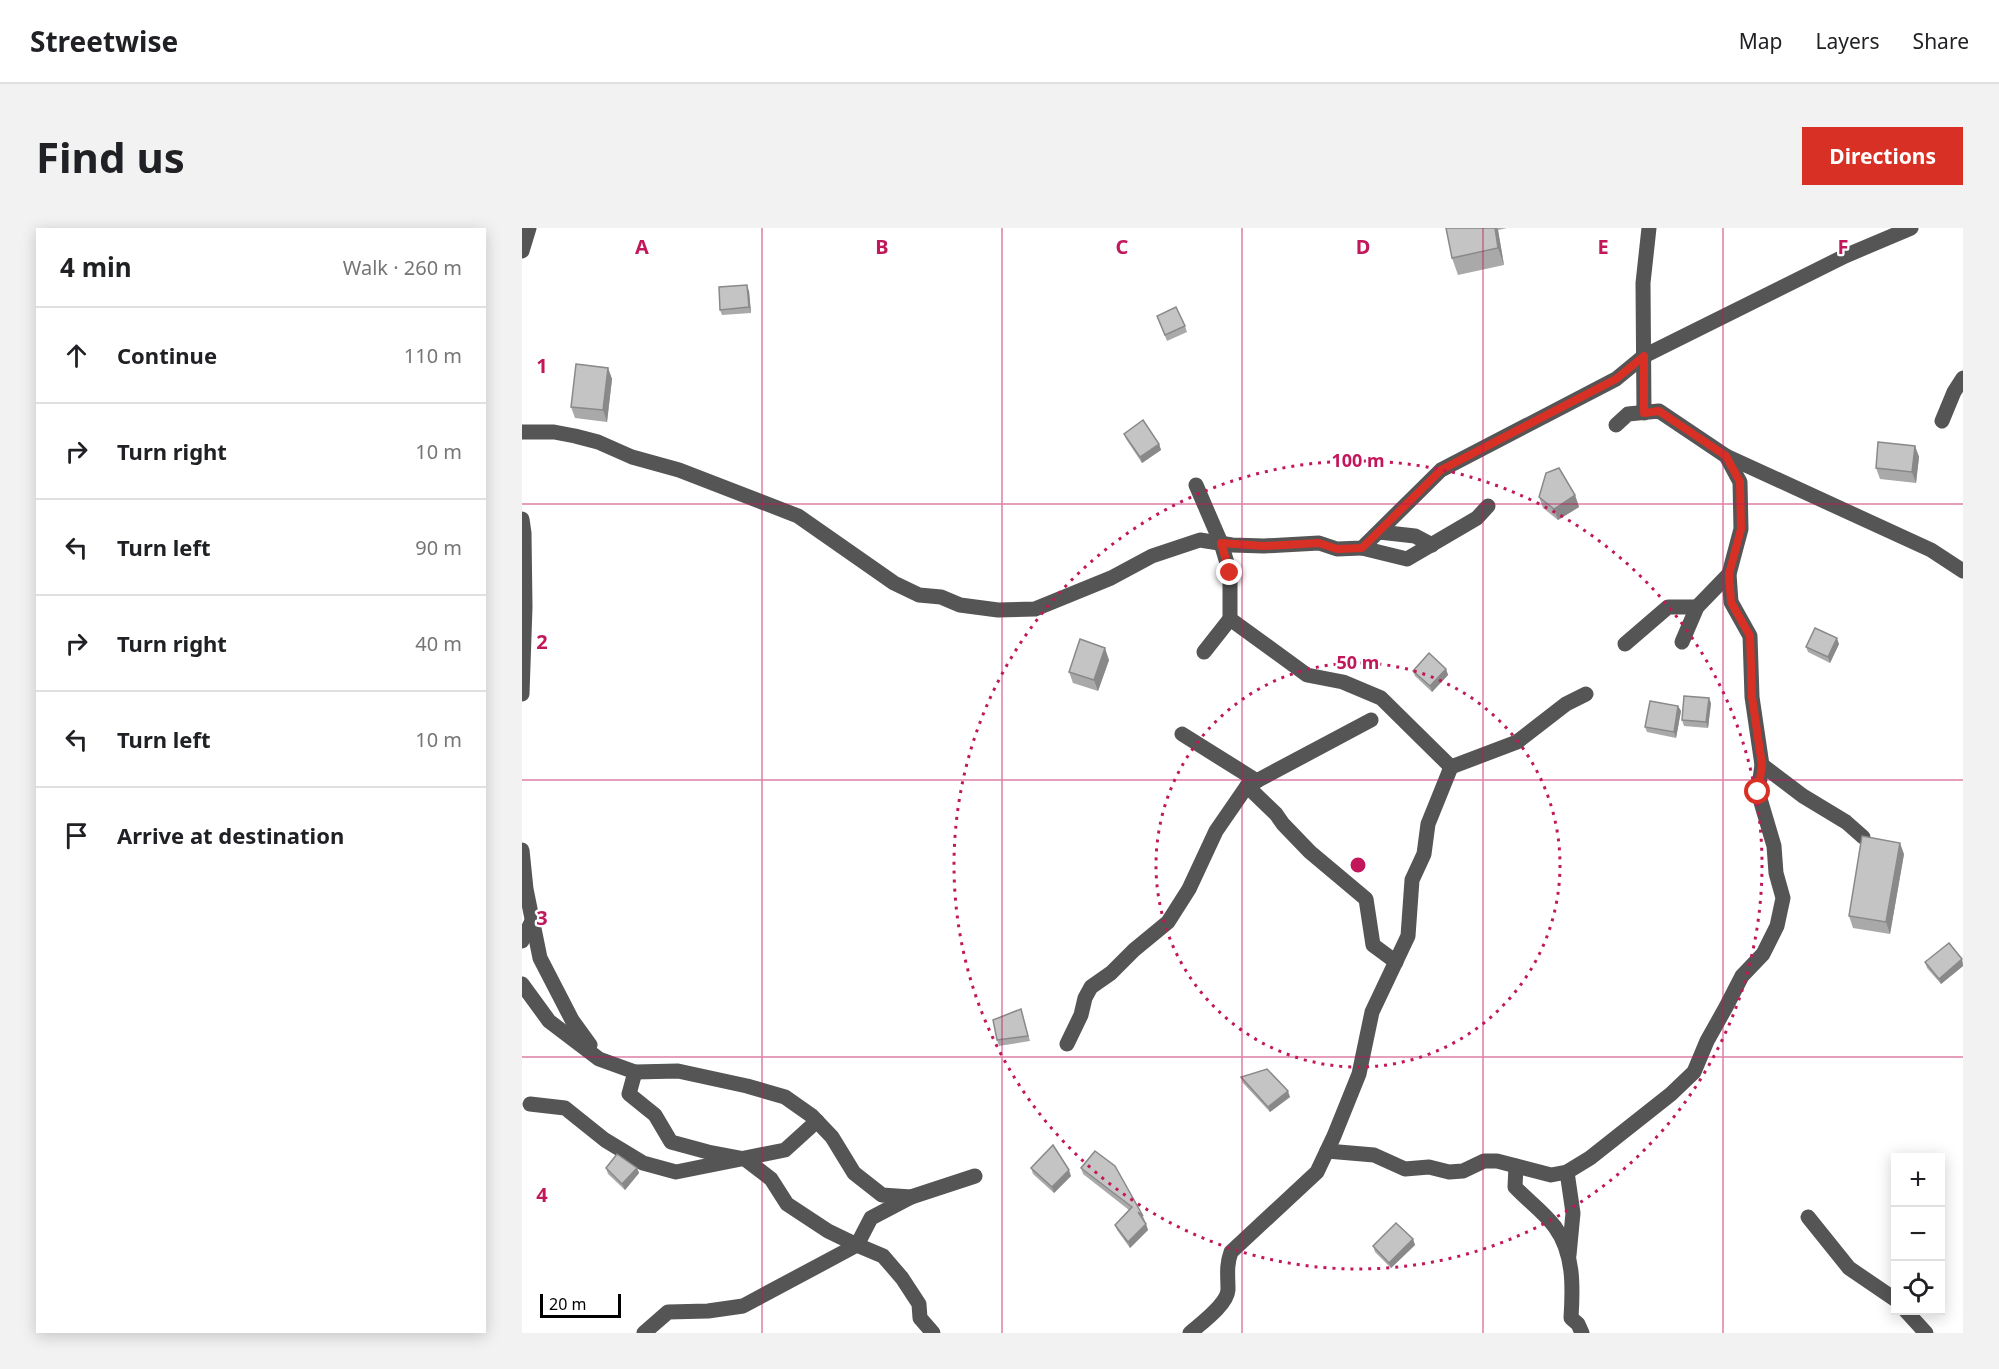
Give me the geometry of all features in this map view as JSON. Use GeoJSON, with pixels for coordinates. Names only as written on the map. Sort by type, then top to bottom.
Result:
{"type":"FeatureCollection","features":[{"type":"Feature","properties":{"kind":"street"},"geometry":{"type":"LineString","coordinates":[[522,251],[529,228]]}},
{"type":"Feature","properties":{"kind":"street"},"geometry":{"type":"LineString","coordinates":[[1644,413],[1643,283],[1649,228]]}},
{"type":"Feature","properties":{"kind":"street"},"geometry":{"type":"LineString","coordinates":[[1362,548],[1441,470],[1616,379],[1644,356],[1845,256],[1911,228]]}},
{"type":"Feature","properties":{"kind":"street"},"geometry":{"type":"LineString","coordinates":[[1942,421],[1954,392],[1963,378]]}},
{"type":"Feature","properties":{"kind":"street"},"geometry":{"type":"LineString","coordinates":[[1616,425],[1628,414],[1659,411],[1726,456],[1930,550],[1963,571]]}},
{"type":"Feature","properties":{"kind":"street"},"geometry":{"type":"LineString","coordinates":[[522,432],[554,432],[598,442],[632,457],[679,470],[798,516],[894,583],[919,595],[940,597],[960,605],[998,610],[1035,609],[1111,578],[1152,556],[1200,540],[1264,546],[1319,543],[1337,549],[1362,548],[1407,559],[1477,518],[1488,506]]}},
{"type":"Feature","properties":{"kind":"street"},"geometry":{"type":"LineString","coordinates":[[1327,1151],[1374,1155],[1405,1168],[1429,1167],[1449,1172],[1463,1171],[1484,1161],[1497,1161],[1551,1175],[1567,1172],[1590,1158],[1671,1094],[1694,1072],[1707,1041],[1742,976],[1763,954],[1777,926],[1783,898],[1776,873],[1774,846],[1758,792],[1762,765],[1752,697],[1750,636],[1731,602],[1729,574],[1741,529],[1740,482],[1726,456]]}},
{"type":"Feature","properties":{"kind":"street"},"geometry":{"type":"LineString","coordinates":[[1196,484],[1221,543],[1230,573],[1230,619],[1204,652]]}},
{"type":"Feature","properties":{"kind":"street"},"geometry":{"type":"LineString","coordinates":[[522,519],[525,607],[522,694]]}},
{"type":"Feature","properties":{"kind":"street"},"geometry":{"type":"LineString","coordinates":[[1379,532],[1415,536],[1432,545]]}},
{"type":"Feature","properties":{"kind":"street"},"geometry":{"type":"LineString","coordinates":[[1682,642],[1697,607],[1729,574]]}},
{"type":"Feature","properties":{"kind":"street"},"geometry":{"type":"LineString","coordinates":[[1625,644],[1668,607],[1697,607]]}},
{"type":"Feature","properties":{"kind":"street"},"geometry":{"type":"LineString","coordinates":[[1230,619],[1307,675],[1342,682],[1381,698],[1451,767]]}},
{"type":"Feature","properties":{"kind":"street"},"geometry":{"type":"LineString","coordinates":[[1190,1333],[1213,1313],[1228,1293],[1227,1263],[1231,1252],[1317,1172],[1327,1151],[1359,1074],[1372,1012],[1408,936],[1412,880],[1424,854],[1428,824],[1451,767],[1517,742],[1566,704],[1586,694]]}},
{"type":"Feature","properties":{"kind":"street"},"geometry":{"type":"LineString","coordinates":[[1067,1044],[1091,987],[1111,973],[1134,950],[1168,922],[1189,889],[1216,831],[1252,784],[1371,720]]}},
{"type":"Feature","properties":{"kind":"street"},"geometry":{"type":"LineString","coordinates":[[1182,734],[1252,784],[1282,824],[1310,852],[1366,899],[1373,945],[1396,962]]}},
{"type":"Feature","properties":{"kind":"street"},"geometry":{"type":"LineString","coordinates":[[1762,765],[1803,796],[1846,822],[1863,837]]}},
{"type":"Feature","properties":{"kind":"street"},"geometry":{"type":"LineString","coordinates":[[522,850],[526,890],[540,958],[572,1020],[599,1059]]}},
{"type":"Feature","properties":{"kind":"street"},"geometry":{"type":"LineString","coordinates":[[522,941],[532,921]]}},
{"type":"Feature","properties":{"kind":"street"},"geometry":{"type":"LineString","coordinates":[[522,984],[549,1021],[599,1059],[635,1071],[678,1071],[785,1097],[812,1116],[832,1137],[854,1173],[882,1195],[911,1197]]}},
{"type":"Feature","properties":{"kind":"street"},"geometry":{"type":"LineString","coordinates":[[635,1071],[629,1094],[655,1115],[671,1142],[745,1159],[771,1179],[787,1204],[828,1231],[883,1256],[920,1304],[920,1318],[933,1333]]}},
{"type":"Feature","properties":{"kind":"street"},"geometry":{"type":"LineString","coordinates":[[530,1104],[565,1108],[605,1140],[643,1163],[676,1172],[785,1150],[817,1121]]}},
{"type":"Feature","properties":{"kind":"street"},"geometry":{"type":"LineString","coordinates":[[1516,1166],[1515,1186],[1555,1227],[1569,1257]]}},
{"type":"Feature","properties":{"kind":"street"},"geometry":{"type":"LineString","coordinates":[[1567,1172],[1573,1213],[1569,1257],[1572,1293],[1571,1318],[1578,1324],[1582,1333]]}},
{"type":"Feature","properties":{"kind":"street"},"geometry":{"type":"LineString","coordinates":[[644,1333],[668,1311],[708,1311],[743,1306],[857,1245],[871,1218],[911,1197],[975,1176]]}},
{"type":"Feature","properties":{"kind":"street"},"geometry":{"type":"LineString","coordinates":[[1808,1217],[1849,1268],[1891,1297]]}},
{"type":"Feature","properties":{"kind":"street"},"geometry":{"type":"LineString","coordinates":[[1909,1315],[1926,1333]]}},
{"type":"Feature","properties":{"kind":"building"},"geometry":{"type":"Polygon","coordinates":[[[1446,228],[1495,228],[1498,248],[1452,258],[1446,228]]]}},
{"type":"Feature","properties":{"kind":"building"},"geometry":{"type":"Polygon","coordinates":[[[747,285],[749,307],[720,310],[719,287],[747,285]]]}},
{"type":"Feature","properties":{"kind":"building"},"geometry":{"type":"Polygon","coordinates":[[[1176,307],[1185,326],[1165,335],[1157,316],[1176,307]]]}},
{"type":"Feature","properties":{"kind":"building"},"geometry":{"type":"Polygon","coordinates":[[[576,364],[608,368],[603,410],[571,407],[576,364]]]}},
{"type":"Feature","properties":{"kind":"building"},"geometry":{"type":"Polygon","coordinates":[[[1143,420],[1159,444],[1140,457],[1124,434],[1143,420]]]}},
{"type":"Feature","properties":{"kind":"building"},"geometry":{"type":"Polygon","coordinates":[[[1878,442],[1915,446],[1912,472],[1876,468],[1878,442]]]}},
{"type":"Feature","properties":{"kind":"building"},"geometry":{"type":"Polygon","coordinates":[[[1559,468],[1575,495],[1554,509],[1539,497],[1546,473],[1559,468]]]}},
{"type":"Feature","properties":{"kind":"building"},"geometry":{"type":"Polygon","coordinates":[[[1815,628],[1837,638],[1828,657],[1806,647],[1815,628]]]}},
{"type":"Feature","properties":{"kind":"building"},"geometry":{"type":"Polygon","coordinates":[[[1080,639],[1105,648],[1094,680],[1069,672],[1080,639]]]}},
{"type":"Feature","properties":{"kind":"building"},"geometry":{"type":"Polygon","coordinates":[[[1429,653],[1446,669],[1430,686],[1413,671],[1429,653]]]}},
{"type":"Feature","properties":{"kind":"building"},"geometry":{"type":"Polygon","coordinates":[[[1684,696],[1709,698],[1706,722],[1682,720],[1684,696]]]}},
{"type":"Feature","properties":{"kind":"building"},"geometry":{"type":"Polygon","coordinates":[[[1650,701],[1678,706],[1674,732],[1645,727],[1650,701]]]}},
{"type":"Feature","properties":{"kind":"building"},"geometry":{"type":"Polygon","coordinates":[[[1862,836],[1900,843],[1886,922],[1849,916],[1862,836]]]}},
{"type":"Feature","properties":{"kind":"building"},"geometry":{"type":"Polygon","coordinates":[[[1949,943],[1962,959],[1939,979],[1925,962],[1949,943]]]}},
{"type":"Feature","properties":{"kind":"building"},"geometry":{"type":"Polygon","coordinates":[[[1021,1009],[1028,1036],[997,1040],[993,1020],[1021,1009]]]}},
{"type":"Feature","properties":{"kind":"building"},"geometry":{"type":"Polygon","coordinates":[[[1267,1069],[1288,1091],[1268,1107],[1241,1077],[1267,1069]]]}},
{"type":"Feature","properties":{"kind":"building"},"geometry":{"type":"Polygon","coordinates":[[[1053,1145],[1069,1170],[1052,1187],[1031,1168],[1053,1145]]]}},
{"type":"Feature","properties":{"kind":"building"},"geometry":{"type":"Polygon","coordinates":[[[1095,1151],[1115,1166],[1146,1224],[1128,1242],[1115,1225],[1132,1207],[1081,1168],[1095,1151]]]}},
{"type":"Feature","properties":{"kind":"building"},"geometry":{"type":"Polygon","coordinates":[[[617,1154],[637,1168],[622,1184],[606,1168],[617,1154]]]}},
{"type":"Feature","properties":{"kind":"building"},"geometry":{"type":"Polygon","coordinates":[[[1396,1223],[1413,1239],[1389,1263],[1373,1246],[1396,1223]]]}},
{"type":"Feature","properties":{"kind":"route"},"geometry":{"type":"LineString","coordinates":[[1230,573],[1221,543],[1264,546],[1319,543],[1337,549],[1362,548],[1441,470],[1616,379],[1644,356],[1644,413],[1659,411],[1726,456],[1740,482],[1741,529],[1729,574],[1731,602],[1750,636],[1752,697],[1762,765],[1758,792]]}}]}
